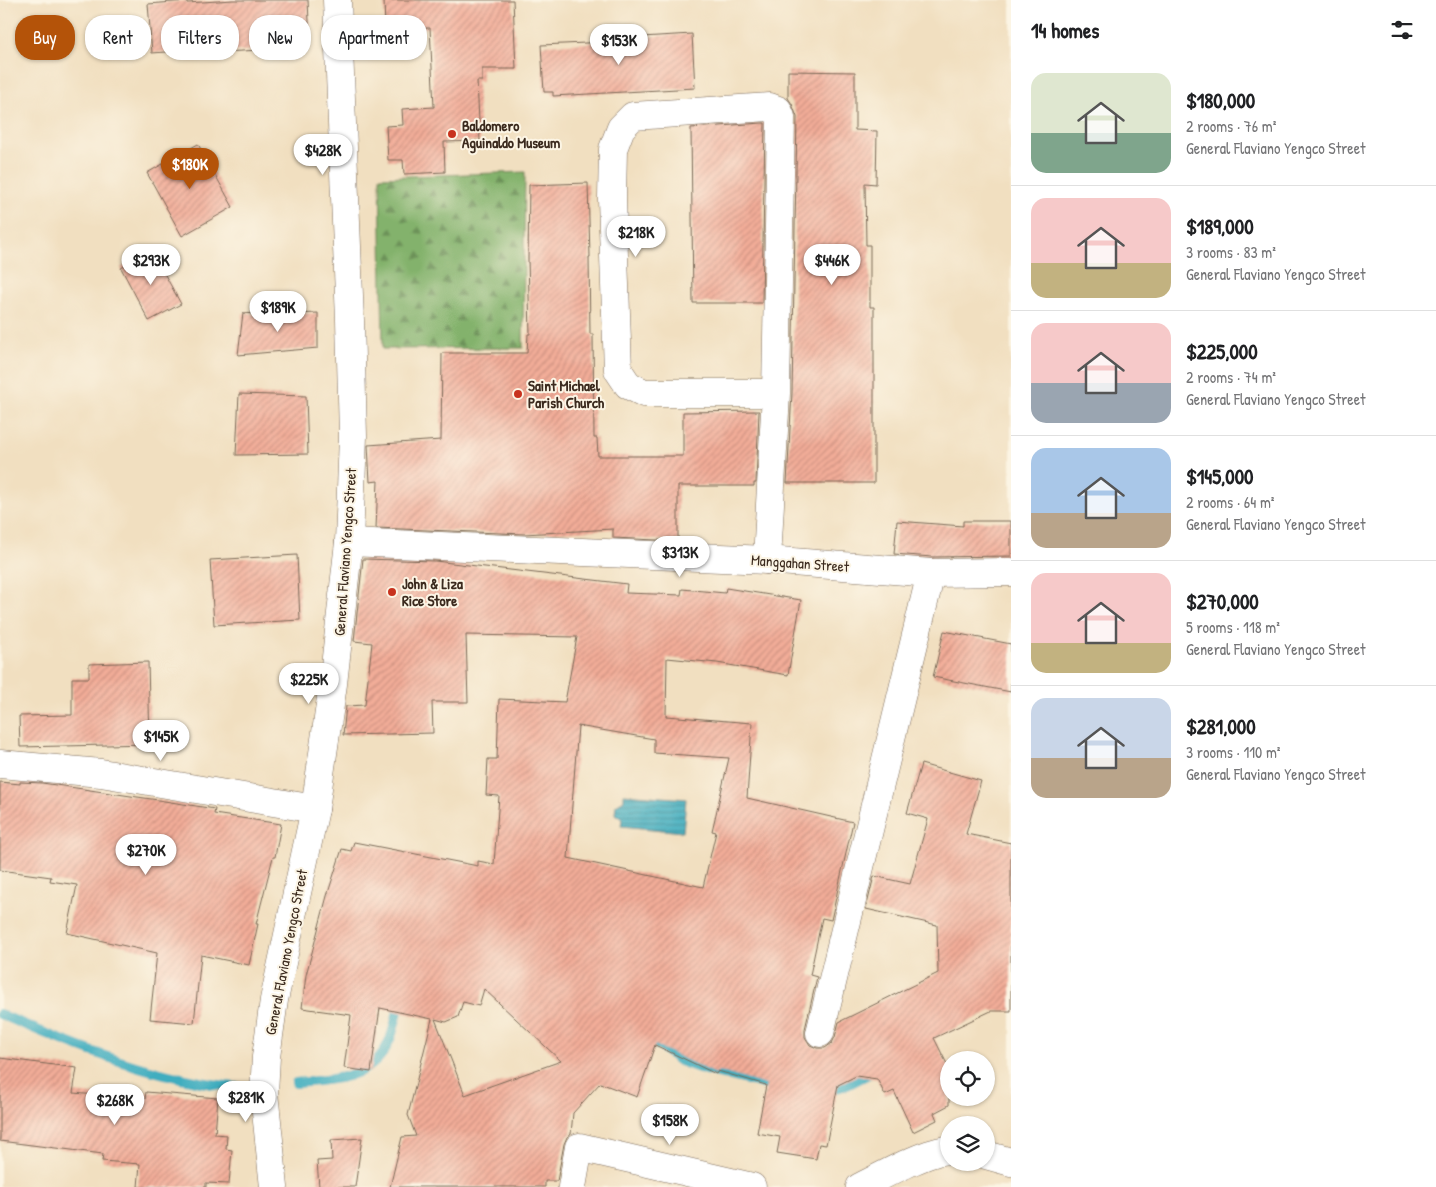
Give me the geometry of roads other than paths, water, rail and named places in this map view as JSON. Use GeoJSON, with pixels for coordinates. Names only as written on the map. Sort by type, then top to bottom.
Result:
{"type":"FeatureCollection","features":[{"type":"Feature","properties":{"kind":"street","name":"General Flaviano Yengco Street"},"geometry":{"type":"LineString","coordinates":[[274,1187],[264,1093],[266,1058],[274,1000],[315,809],[333,684],[349,542],[353,436],[337,0]]}},
{"type":"Feature","properties":{"kind":"street"},"geometry":{"type":"LineString","coordinates":[[767,560],[776,393],[781,117],[778,110],[770,107],[633,116],[621,128],[613,149],[612,199],[618,370],[628,385],[644,393],[776,393]]}},
{"type":"Feature","properties":{"kind":"street","name":"Manggahan Street"},"geometry":{"type":"LineString","coordinates":[[349,542],[767,560],[931,573],[1011,572]]}},
{"type":"Feature","properties":{"kind":"street"},"geometry":{"type":"LineString","coordinates":[[820,1033],[931,573]]}},
{"type":"Feature","properties":{"kind":"street"},"geometry":{"type":"LineString","coordinates":[[0,764],[100,774],[315,809]]}},
{"type":"Feature","properties":{"kind":"street"},"geometry":{"type":"LineString","coordinates":[[572,1187],[579,1147],[723,1184],[752,1187]]}},
{"type":"Feature","properties":{"kind":"street"},"geometry":{"type":"LineString","coordinates":[[860,1187],[891,1180],[926,1156],[940,1150]]}},
{"type":"Feature","properties":{"kind":"street"},"geometry":{"type":"LineString","coordinates":[[995,1158],[1011,1162]]}},
{"type":"Feature","properties":{"kind":"water"},"geometry":{"type":"Polygon","coordinates":[[[624,794],[686,799],[683,832],[621,826],[622,819],[615,814],[616,805],[624,800],[624,794]]]}},
{"type":"Feature","properties":{"kind":"waterway"},"geometry":{"type":"LineString","coordinates":[[296,1083],[343,1077],[354,1074],[374,1063],[389,1042],[401,999]]}},
{"type":"Feature","properties":{"kind":"waterway"},"geometry":{"type":"LineString","coordinates":[[0,1014],[59,1039],[119,1061],[180,1078],[243,1088]]}},
{"type":"Feature","properties":{"kind":"waterway"},"geometry":{"type":"LineString","coordinates":[[653,1041],[680,1061],[702,1069],[771,1086]]}},
{"type":"Feature","properties":{"kind":"waterway"},"geometry":{"type":"LineString","coordinates":[[825,1091],[847,1085],[874,1071]]}},
{"type":"Feature","properties":{"kind":"place","name":"Baldomero Aguinaldo Museum"},"geometry":{"type":"Point","coordinates":[452,134]}},
{"type":"Feature","properties":{"kind":"place","name":"Saint Michael Parish Church"},"geometry":{"type":"Point","coordinates":[518,394]}},
{"type":"Feature","properties":{"kind":"place","name":"John & Liza Rice Store"},"geometry":{"type":"Point","coordinates":[392,592]}}]}
